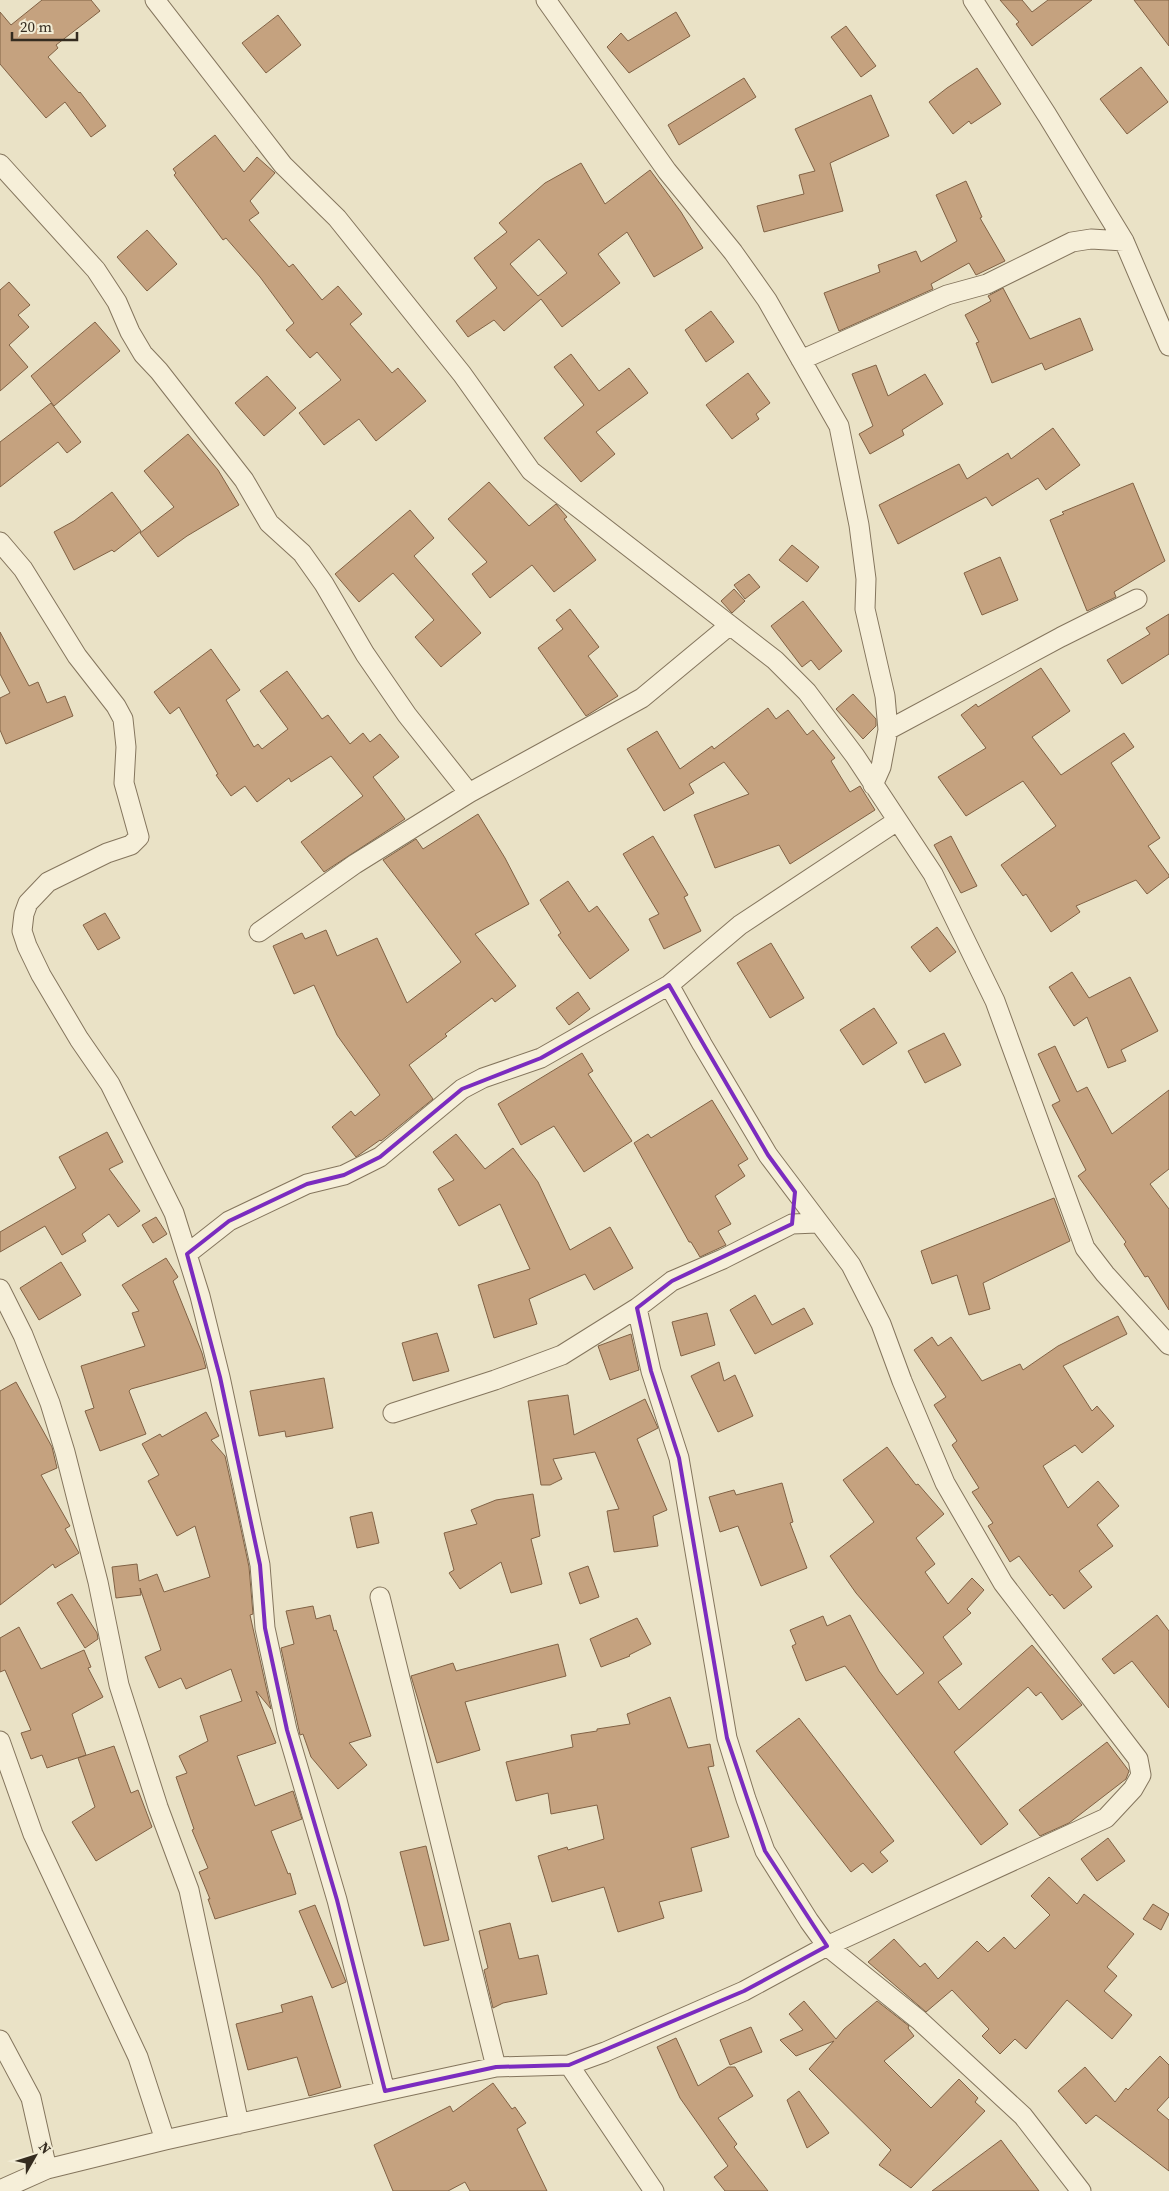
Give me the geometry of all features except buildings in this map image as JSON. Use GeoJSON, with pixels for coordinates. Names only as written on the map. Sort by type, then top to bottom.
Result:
{"type":"FeatureCollection","features":[{"type":"Feature","properties":{"kind":"street"},"geometry":{"type":"LineString","coordinates":[[155,0],[283,165],[337,218],[462,374],[530,471],[775,660],[807,692],[855,756],[933,874],[994,1001],[1086,1248],[1105,1274],[1169,1346]]}},
{"type":"Feature","properties":{"kind":"street"},"geometry":{"type":"LineString","coordinates":[[546,0],[667,171],[733,252],[767,300],[839,426],[859,525],[866,579],[865,609],[885,696],[888,730],[881,767],[873,785]]}},
{"type":"Feature","properties":{"kind":"street"},"geometry":{"type":"LineString","coordinates":[[973,0],[1047,115],[1124,241],[1169,346]]}},
{"type":"Feature","properties":{"kind":"street"},"geometry":{"type":"LineString","coordinates":[[0,164],[96,270],[117,302],[130,332],[143,354],[159,370],[244,480],[269,523],[302,553],[324,584],[365,654],[407,715],[469,793]]}},
{"type":"Feature","properties":{"kind":"street"},"geometry":{"type":"LineString","coordinates":[[801,360],[947,295],[987,284],[1072,242],[1091,239],[1124,241]]}},
{"type":"Feature","properties":{"kind":"street"},"geometry":{"type":"LineString","coordinates":[[0,542],[23,569],[78,656],[116,706],[123,719],[126,747],[124,783],[139,837],[131,846],[107,853],[48,882],[28,903],[24,914],[22,931],[41,975],[79,1038],[110,1084],[174,1213],[200,1296],[220,1376],[260,1564],[266,1628],[287,1730],[337,1900],[385,2090]]}},
{"type":"Feature","properties":{"kind":"street"},"geometry":{"type":"LineString","coordinates":[[888,730],[1061,637],[1137,599]]}},
{"type":"Feature","properties":{"kind":"street"},"geometry":{"type":"LineString","coordinates":[[259,932],[354,864],[469,793],[642,698],[730,625]]}},
{"type":"Feature","properties":{"kind":"street"},"geometry":{"type":"LineString","coordinates":[[186,1254],[229,1221],[307,1184],[344,1175],[380,1157],[462,1089],[483,1078],[541,1058],[669,985],[740,925],[897,821]]}},
{"type":"Feature","properties":{"kind":"street"},"geometry":{"type":"LineString","coordinates":[[0,2190],[47,2169],[385,2090],[496,2067],[569,2065],[604,2052],[744,1991],[826,1946],[1106,1818],[1133,1789],[1140,1774],[1138,1759],[1003,1583],[945,1483],[902,1381],[881,1324],[851,1265],[817,1223],[768,1155],[669,985]]}},
{"type":"Feature","properties":{"kind":"street"},"geometry":{"type":"LineString","coordinates":[[792,1224],[795,1192]]}},
{"type":"Feature","properties":{"kind":"street"},"geometry":{"type":"LineString","coordinates":[[393,1413],[495,1380],[562,1355],[637,1308],[672,1280],[723,1259],[792,1224],[817,1223]]}},
{"type":"Feature","properties":{"kind":"street"},"geometry":{"type":"LineString","coordinates":[[0,1289],[23,1335],[44,1386],[65,1452],[96,1573],[119,1685],[158,1807],[189,1890],[239,2124]]}},
{"type":"Feature","properties":{"kind":"street"},"geometry":{"type":"LineString","coordinates":[[637,1308],[651,1371],[679,1458],[727,1738],[746,1799],[766,1851],[826,1946],[919,2020],[1023,2116],[1081,2191]]}},
{"type":"Feature","properties":{"kind":"street"},"geometry":{"type":"LineString","coordinates":[[380,1597],[496,2067]]}},
{"type":"Feature","properties":{"kind":"street"},"geometry":{"type":"LineString","coordinates":[[0,1741],[33,1834],[138,2057],[166,2140]]}},
{"type":"Feature","properties":{"kind":"street"},"geometry":{"type":"LineString","coordinates":[[0,2040],[31,2098],[47,2169]]}},
{"type":"Feature","properties":{"kind":"street"},"geometry":{"type":"LineString","coordinates":[[569,2065],[654,2191]]}},
{"type":"Feature","properties":{"kind":"highlighted area"},"geometry":{"type":"Polygon","coordinates":[[[669,985],[768,1155],[795,1192],[792,1224],[672,1281],[637,1308],[651,1371],[679,1458],[727,1738],[765,1851],[827,1946],[744,1991],[569,2065],[496,2067],[385,2091],[337,1900],[287,1730],[265,1628],[260,1565],[220,1377],[187,1254],[229,1221],[307,1184],[344,1175],[380,1157],[462,1089],[541,1058],[669,985]]]}}]}
